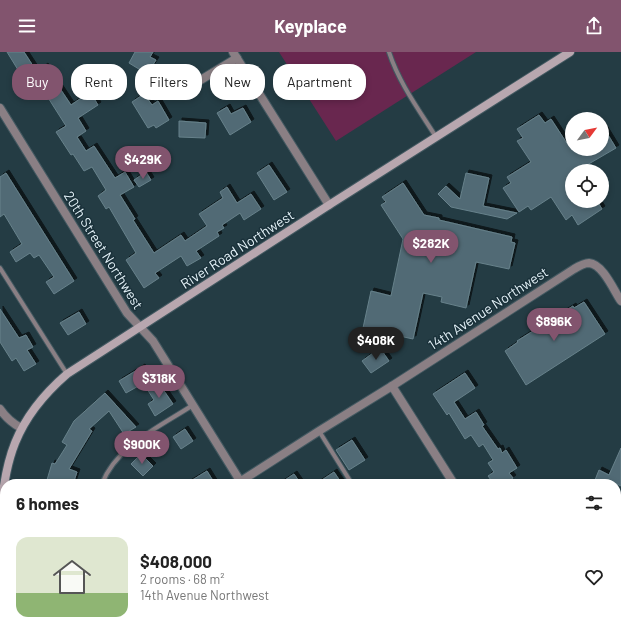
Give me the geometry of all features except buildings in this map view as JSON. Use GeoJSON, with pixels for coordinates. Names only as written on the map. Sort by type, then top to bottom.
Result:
{"type":"FeatureCollection","features":[{"type":"Feature","properties":{"kind":"street","name":"River Road Northwest"},"geometry":{"type":"LineString","coordinates":[[5,479],[6,470],[21,428],[43,396],[67,374],[570,52]]}},
{"type":"Feature","properties":{"kind":"street"},"geometry":{"type":"LineString","coordinates":[[202,78],[235,55],[329,205]]}},
{"type":"Feature","properties":{"kind":"street","name":"20th Street Northwest"},"geometry":{"type":"LineString","coordinates":[[0,108],[127,313],[153,341],[240,479]]}},
{"type":"Feature","properties":{"kind":"street","name":"14th Avenue Northwest"},"geometry":{"type":"LineString","coordinates":[[246,479],[318,431],[392,386],[584,264],[589,263],[599,267],[621,301]]}},
{"type":"Feature","properties":{"kind":"street"},"geometry":{"type":"LineString","coordinates":[[392,386],[451,479]]}},
{"type":"Feature","properties":{"kind":"street"},"geometry":{"type":"LineString","coordinates":[[0,409],[5,416],[21,428]]}},
{"type":"Feature","properties":{"kind":"lane"},"geometry":{"type":"LineString","coordinates":[[389,52],[398,74],[436,137]]}},
{"type":"Feature","properties":{"kind":"lane"},"geometry":{"type":"LineString","coordinates":[[0,268],[67,374]]}},
{"type":"Feature","properties":{"kind":"lane"},"geometry":{"type":"LineString","coordinates":[[104,479],[110,468],[131,445],[193,405]]}},
{"type":"Feature","properties":{"kind":"lane"},"geometry":{"type":"LineString","coordinates":[[318,431],[349,479]]}},
{"type":"Feature","properties":{"kind":"shaded area"},"geometry":{"type":"Polygon","coordinates":[[[279,52],[476,52],[336,141],[310,100],[366,100],[366,64],[287,64],[279,52]]]}}]}
